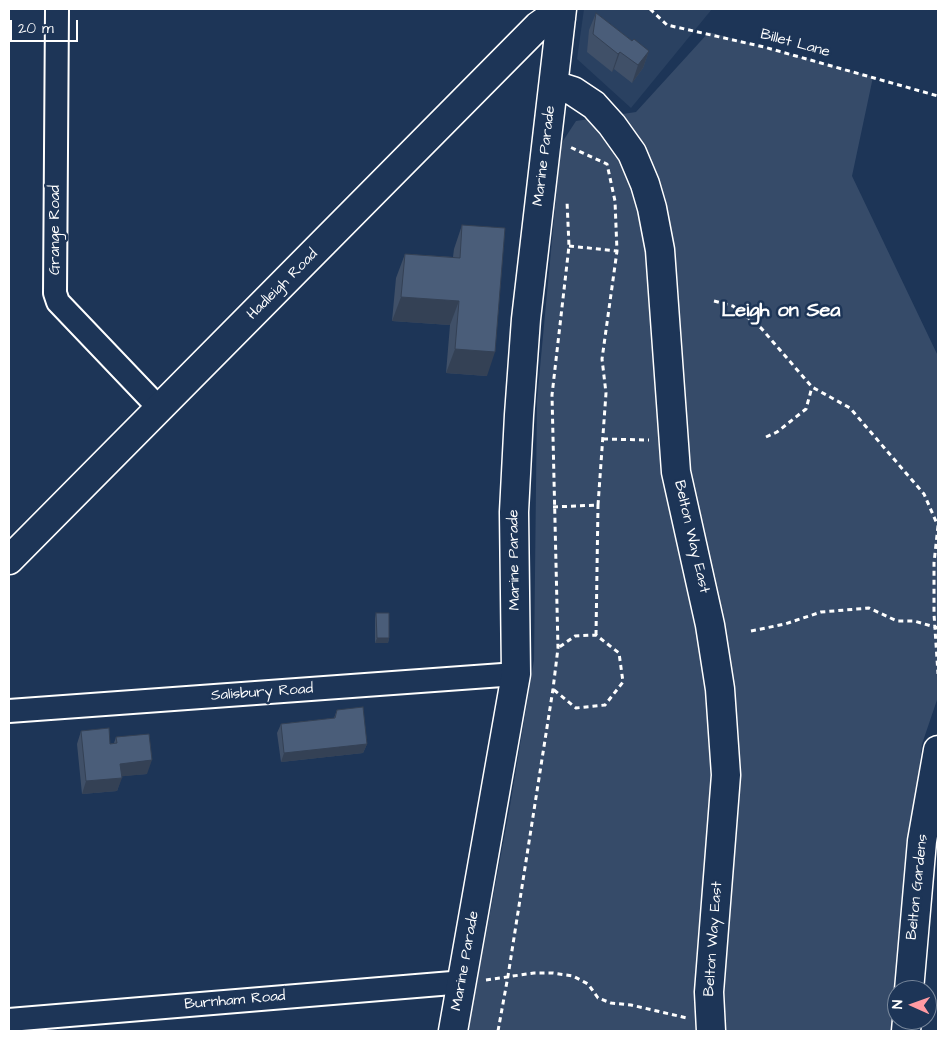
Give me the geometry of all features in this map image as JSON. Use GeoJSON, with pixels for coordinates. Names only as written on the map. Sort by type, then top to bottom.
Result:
{"type":"FeatureCollection","features":[{"type":"Feature","properties":{"kind":"street","name":"Grange Road"},"geometry":{"type":"LineString","coordinates":[[57,9],[55,293],[58,302],[160,409]]}},
{"type":"Feature","properties":{"kind":"street","name":"Hadleigh Road"},"geometry":{"type":"LineString","coordinates":[[9,560],[538,26],[562,14]]}},
{"type":"Feature","properties":{"kind":"street","name":"Marine Parade"},"geometry":{"type":"LineString","coordinates":[[453,1031],[516,674],[514,512],[519,415],[526,319],[562,14]]}},
{"type":"Feature","properties":{"kind":"street","name":"Belton Way East"},"geometry":{"type":"LineString","coordinates":[[554,85],[573,91],[594,104],[612,124],[632,153],[645,184],[652,208],[660,250],[676,472],[710,625],[722,708],[726,775],[709,992],[711,1031]]}},
{"type":"Feature","properties":{"kind":"street","name":"Salisbury Road"},"geometry":{"type":"LineString","coordinates":[[9,711],[516,674]]}},
{"type":"Feature","properties":{"kind":"street","name":"Belton Gardens"},"geometry":{"type":"LineString","coordinates":[[910,980],[922,841],[938,752]]}},
{"type":"Feature","properties":{"kind":"street","name":"Burnham Road"},"geometry":{"type":"LineString","coordinates":[[9,1020],[452,983],[462,984]]}},
{"type":"Feature","properties":{"kind":"path","name":"Billet Lane"},"geometry":{"type":"LineString","coordinates":[[650,9],[667,24],[764,47],[938,96]]}},
{"type":"Feature","properties":{"kind":"path"},"geometry":{"type":"LineString","coordinates":[[564,144],[607,164],[615,201],[617,251],[602,359],[606,393],[598,505],[596,635]]}},
{"type":"Feature","properties":{"kind":"path"},"geometry":{"type":"LineString","coordinates":[[498,1031],[558,648],[553,506],[552,395],[569,246],[566,199]]}},
{"type":"Feature","properties":{"kind":"path"},"geometry":{"type":"LineString","coordinates":[[569,246],[617,251]]}},
{"type":"Feature","properties":{"kind":"path"},"geometry":{"type":"LineString","coordinates":[[714,301],[733,306],[761,328],[812,387],[850,408],[924,494],[938,526],[934,564],[938,674]]}},
{"type":"Feature","properties":{"kind":"path"},"geometry":{"type":"LineString","coordinates":[[766,437],[777,432],[806,409],[812,387]]}},
{"type":"Feature","properties":{"kind":"path"},"geometry":{"type":"LineString","coordinates":[[603,439],[674,441]]}},
{"type":"Feature","properties":{"kind":"path"},"geometry":{"type":"LineString","coordinates":[[553,506],[598,505]]}},
{"type":"Feature","properties":{"kind":"path"},"geometry":{"type":"LineString","coordinates":[[751,631],[785,624],[821,612],[869,608],[896,621],[914,621],[937,628]]}},
{"type":"Feature","properties":{"kind":"path"},"geometry":{"type":"LineString","coordinates":[[553,689],[576,708],[605,705],[623,682],[620,653],[596,635],[575,636],[558,648]]}},
{"type":"Feature","properties":{"kind":"path"},"geometry":{"type":"LineString","coordinates":[[462,984],[534,973],[573,976],[588,984],[598,998],[611,1003],[631,1005],[679,1018]]}},
{"type":"Feature","properties":{"kind":"shaded area"},"geometry":{"type":"Polygon","coordinates":[[[584,9],[712,9],[631,108],[577,59],[584,9]]]}},
{"type":"Feature","properties":{"kind":"shaded area"},"geometry":{"type":"Polygon","coordinates":[[[709,32],[873,77],[852,176],[938,356],[938,697],[922,744],[896,980],[887,980],[887,1030],[894,1031],[468,1031],[510,806],[534,660],[537,400],[561,144],[576,121],[636,112],[709,32]]]}},
{"type":"Feature","properties":{"kind":"building"},"geometry":{"type":"Polygon","coordinates":[[[596,13],[632,41],[634,39],[649,51],[638,65],[620,52],[618,54],[593,34],[596,13]]]}},
{"type":"Feature","properties":{"kind":"building"},"geometry":{"type":"Polygon","coordinates":[[[462,225],[505,228],[495,352],[455,349],[459,301],[401,297],[405,254],[460,258],[462,225]]]}},
{"type":"Feature","properties":{"kind":"building"},"geometry":{"type":"Polygon","coordinates":[[[376,613],[389,613],[389,638],[377,638],[376,613]]]}},
{"type":"Feature","properties":{"kind":"building"},"geometry":{"type":"Polygon","coordinates":[[[363,707],[367,744],[284,753],[281,724],[335,718],[337,710],[363,707]]]}},
{"type":"Feature","properties":{"kind":"building"},"geometry":{"type":"Polygon","coordinates":[[[109,728],[110,744],[117,743],[116,737],[149,734],[152,760],[120,764],[122,778],[86,781],[81,731],[109,728]]]}},
{"type":"Feature","properties":{"kind":"district","name":"Leigh on Sea"},"geometry":{"type":"Point","coordinates":[781,312]}}]}
